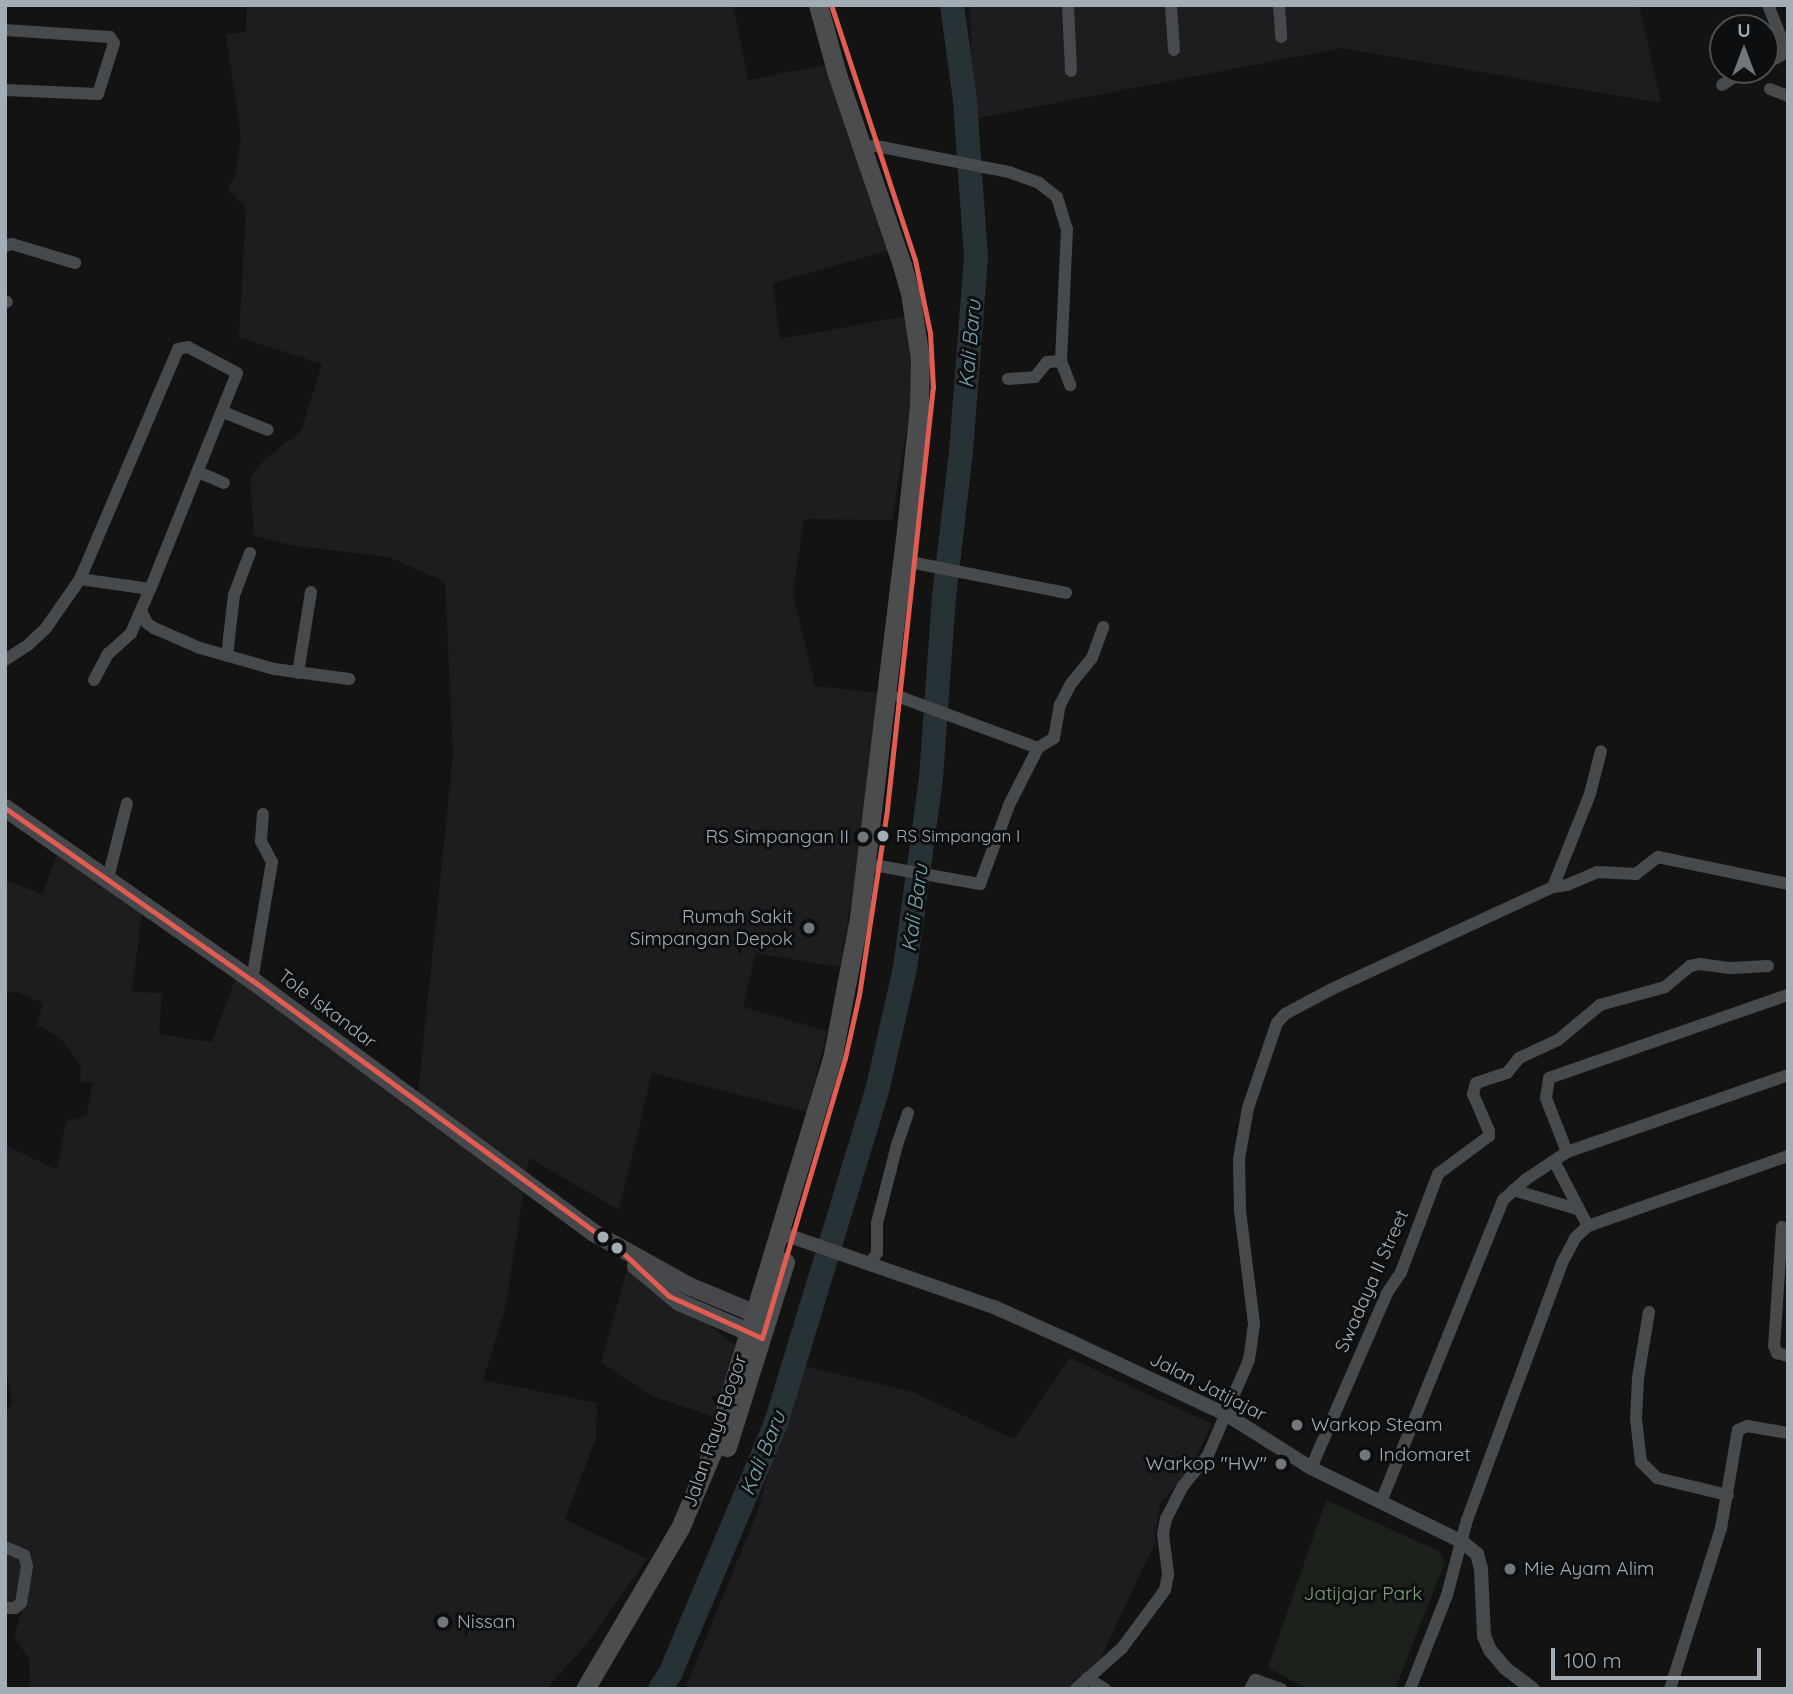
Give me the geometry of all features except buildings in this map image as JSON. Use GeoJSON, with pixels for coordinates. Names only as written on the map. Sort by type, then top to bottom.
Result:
{"type":"FeatureCollection","features":[{"type":"Feature","properties":{"kind":"highway","name":"Jalan Raya Bogor"},"geometry":{"type":"LineString","coordinates":[[585,1689],[680,1528],[699,1488],[794,1238],[853,1028],[888,867],[909,700],[915,563],[933,388],[932,357],[915,260],[837,74],[818,5]]}},
{"type":"Feature","properties":{"kind":"highway","name":"Jalan Raya Bogor"},"geometry":{"type":"LineString","coordinates":[[794,1238],[857,930],[887,709],[919,406],[919,351],[910,293],[831,5]]}},
{"type":"Feature","properties":{"kind":"highway","name":"Jalan Raya Bogor"},"geometry":{"type":"LineString","coordinates":[[599,1689],[692,1532],[709,1495],[759,1326]]}},
{"type":"Feature","properties":{"kind":"main road","name":"Tole Iskandar"},"geometry":{"type":"LineString","coordinates":[[5,808],[253,980],[620,1250],[669,1296],[759,1326]]}},
{"type":"Feature","properties":{"kind":"street"},"geometry":{"type":"LineString","coordinates":[[1068,5],[1071,71]]}},
{"type":"Feature","properties":{"kind":"street"},"geometry":{"type":"LineString","coordinates":[[1171,5],[1174,50]]}},
{"type":"Feature","properties":{"kind":"street"},"geometry":{"type":"LineString","coordinates":[[1279,5],[1281,37]]}},
{"type":"Feature","properties":{"kind":"street"},"geometry":{"type":"LineString","coordinates":[[1768,5],[1787,52]]}},
{"type":"Feature","properties":{"kind":"street"},"geometry":{"type":"LineString","coordinates":[[5,30],[110,37],[114,43],[102,90],[98,94],[5,90]]}},
{"type":"Feature","properties":{"kind":"street"},"geometry":{"type":"LineString","coordinates":[[1770,89],[1788,96]]}},
{"type":"Feature","properties":{"kind":"street"},"geometry":{"type":"LineString","coordinates":[[869,146],[1009,172],[1039,183],[1058,197],[1067,229],[1061,361],[1070,385]]}},
{"type":"Feature","properties":{"kind":"street"},"geometry":{"type":"LineString","coordinates":[[5,246],[12,244],[75,263]]}},
{"type":"Feature","properties":{"kind":"street"},"geometry":{"type":"LineString","coordinates":[[5,660],[28,645],[46,628],[80,579],[178,349],[188,347],[237,373],[142,613],[131,633],[108,654],[94,680]]}},
{"type":"Feature","properties":{"kind":"street"},"geometry":{"type":"LineString","coordinates":[[1008,379],[1035,377],[1048,362],[1061,361]]}},
{"type":"Feature","properties":{"kind":"street"},"geometry":{"type":"LineString","coordinates":[[223,412],[268,430]]}},
{"type":"Feature","properties":{"kind":"street"},"geometry":{"type":"LineString","coordinates":[[198,472],[224,483]]}},
{"type":"Feature","properties":{"kind":"street"},"geometry":{"type":"LineString","coordinates":[[227,656],[234,595],[250,552]]}},
{"type":"Feature","properties":{"kind":"street"},"geometry":{"type":"LineString","coordinates":[[915,563],[1066,593]]}},
{"type":"Feature","properties":{"kind":"street"},"geometry":{"type":"LineString","coordinates":[[80,579],[150,589]]}},
{"type":"Feature","properties":{"kind":"street"},"geometry":{"type":"LineString","coordinates":[[298,673],[311,592]]}},
{"type":"Feature","properties":{"kind":"street"},"geometry":{"type":"LineString","coordinates":[[142,613],[147,623],[154,628],[227,656],[298,673],[349,679]]}},
{"type":"Feature","properties":{"kind":"street"},"geometry":{"type":"LineString","coordinates":[[888,867],[929,872],[980,884],[998,830],[1038,748],[1054,738],[1060,705],[1070,685],[1092,658],[1103,626]]}},
{"type":"Feature","properties":{"kind":"street"},"geometry":{"type":"LineString","coordinates":[[909,700],[1038,748]]}},
{"type":"Feature","properties":{"kind":"street"},"geometry":{"type":"LineString","coordinates":[[1553,887],[1590,794],[1601,751]]}},
{"type":"Feature","properties":{"kind":"street"},"geometry":{"type":"LineString","coordinates":[[108,878],[127,803]]}},
{"type":"Feature","properties":{"kind":"street"},"geometry":{"type":"LineString","coordinates":[[253,980],[272,862],[261,841],[263,814]]}},
{"type":"Feature","properties":{"kind":"street"},"geometry":{"type":"LineString","coordinates":[[1076,1689],[1122,1648],[1165,1590],[1168,1574],[1163,1534],[1166,1519],[1182,1486],[1208,1455],[1249,1360],[1254,1324],[1238,1192],[1242,1137],[1251,1096],[1277,1023],[1285,1014],[1332,989],[1553,887],[1567,885],[1597,872],[1636,874],[1658,857],[1788,884]]}},
{"type":"Feature","properties":{"kind":"street","name":"Swadaya II Street"},"geometry":{"type":"LineString","coordinates":[[1311,1468],[1387,1293],[1401,1272],[1438,1174],[1489,1136],[1473,1094],[1476,1083],[1507,1073],[1520,1058],[1558,1040],[1600,1005],[1665,986],[1690,966],[1768,966]]}},
{"type":"Feature","properties":{"kind":"street"},"geometry":{"type":"LineString","coordinates":[[1567,1152],[1546,1098],[1549,1078],[1788,995]]}},
{"type":"Feature","properties":{"kind":"street"},"geometry":{"type":"LineString","coordinates":[[1381,1502],[1493,1219],[1503,1200],[1567,1152],[1788,1075]]}},
{"type":"Feature","properties":{"kind":"street"},"geometry":{"type":"LineString","coordinates":[[870,1263],[877,1253],[877,1223],[908,1113]]}},
{"type":"Feature","properties":{"kind":"street"},"geometry":{"type":"LineString","coordinates":[[1410,1689],[1440,1618],[1461,1541],[1563,1261],[1575,1238],[1588,1226],[1788,1156]]}},
{"type":"Feature","properties":{"kind":"street"},"geometry":{"type":"LineString","coordinates":[[1554,1161],[1588,1226]]}},
{"type":"Feature","properties":{"kind":"street"},"geometry":{"type":"LineString","coordinates":[[1513,1190],[1577,1209]]}},
{"type":"Feature","properties":{"kind":"street"},"geometry":{"type":"LineString","coordinates":[[1782,1227],[1774,1346],[1777,1353],[1788,1356]]}},
{"type":"Feature","properties":{"kind":"street","name":"Jalan Jatijajar"},"geometry":{"type":"LineString","coordinates":[[794,1238],[994,1307],[1227,1415],[1311,1468],[1461,1541]]}},
{"type":"Feature","properties":{"kind":"street"},"geometry":{"type":"LineString","coordinates":[[1649,1312],[1638,1378],[1636,1419],[1641,1462],[1657,1478],[1728,1495]]}},
{"type":"Feature","properties":{"kind":"street"},"geometry":{"type":"LineString","coordinates":[[1670,1689],[1728,1495],[1738,1430],[1747,1426],[1788,1433]]}},
{"type":"Feature","properties":{"kind":"street"},"geometry":{"type":"LineString","coordinates":[[1461,1541],[1476,1554],[1481,1569],[1484,1636],[1490,1650],[1505,1668],[1533,1689]]}},
{"type":"Feature","properties":{"kind":"street"},"geometry":{"type":"LineString","coordinates":[[5,1547],[21,1553],[27,1562],[21,1603],[9,1608]]}},
{"type":"Feature","properties":{"kind":"street"},"geometry":{"type":"LineString","coordinates":[[1087,1678],[1105,1689]]}},
{"type":"Feature","properties":{"kind":"street"},"geometry":{"type":"LineString","coordinates":[[1250,1689],[1255,1680],[1280,1689]]}},
{"type":"Feature","properties":{"kind":"shaded area"},"geometry":{"type":"Polygon","coordinates":[[[247,5],[733,5],[748,80],[834,63],[898,248],[773,283],[780,339],[907,316],[914,385],[892,520],[804,519],[793,593],[815,686],[881,693],[859,859],[840,967],[756,953],[743,1007],[827,1031],[807,1112],[652,1073],[619,1210],[529,1158],[505,1309],[483,1380],[597,1403],[596,1438],[565,1519],[647,1559],[586,1645],[546,1689],[30,1689],[29,1659],[14,1637],[22,1611],[5,1604],[5,1420],[12,1400],[5,1367],[5,1145],[57,1170],[66,1121],[87,1115],[93,1082],[80,1082],[81,1066],[60,1038],[37,1025],[43,1003],[16,992],[5,993],[5,880],[42,894],[60,848],[143,904],[132,992],[162,993],[159,1034],[212,1042],[237,975],[416,1113],[453,756],[445,582],[389,557],[295,546],[254,536],[250,478],[265,459],[301,431],[322,364],[239,337],[246,207],[227,189],[235,176],[241,137],[226,35],[246,32],[247,5]]]}},
{"type":"Feature","properties":{"kind":"shaded area"},"geometry":{"type":"Polygon","coordinates":[[[970,5],[1639,5],[1661,103],[1342,48],[972,119],[970,5]]]}},
{"type":"Feature","properties":{"kind":"shaded area"},"geometry":{"type":"Polygon","coordinates":[[[628,1266],[740,1348],[714,1417],[653,1396],[601,1363],[628,1266]]]}},
{"type":"Feature","properties":{"kind":"shaded area"},"geometry":{"type":"Polygon","coordinates":[[[1070,1358],[1212,1424],[1192,1466],[1160,1504],[1154,1545],[1086,1689],[685,1689],[759,1508],[795,1364],[910,1391],[1014,1439],[1070,1358]]]}},
{"type":"Feature","properties":{"kind":"green space","name":"Jatijajar Park"},"geometry":{"type":"Polygon","coordinates":[[[1326,1500],[1439,1551],[1445,1562],[1395,1689],[1308,1689],[1268,1668],[1326,1500]]]}},
{"type":"Feature","properties":{"kind":"waterway","name":"Kali Baru"},"geometry":{"type":"LineString","coordinates":[[660,1689],[670,1674],[776,1423],[878,1087],[905,968],[931,778],[944,597],[961,452],[976,258],[965,100],[952,5]]}},
{"type":"Feature","properties":{"kind":"transit line"},"geometry":{"type":"LineString","coordinates":[[5,808],[252,980],[620,1250],[669,1296],[762,1338],[845,1058],[859,995],[887,809],[933,388],[930,333],[915,260],[831,5]]}},
{"type":"Feature","properties":{"kind":"place","name":"RS Simpangan I"},"geometry":{"type":"Point","coordinates":[883,836]}},
{"type":"Feature","properties":{"kind":"place","name":"RS Simpangan II"},"geometry":{"type":"Point","coordinates":[863,837]}},
{"type":"Feature","properties":{"kind":"place","name":"Rumah Sakit Simpangan Depok"},"geometry":{"type":"Point","coordinates":[809,928]}},
{"type":"Feature","properties":{"kind":"place","name":"Warkop Steam"},"geometry":{"type":"Point","coordinates":[1297,1425]}},
{"type":"Feature","properties":{"kind":"place","name":"Indomaret"},"geometry":{"type":"Point","coordinates":[1365,1455]}},
{"type":"Feature","properties":{"kind":"place","name":"Warkop \"HW\""},"geometry":{"type":"Point","coordinates":[1281,1464]}},
{"type":"Feature","properties":{"kind":"place","name":"Mie Ayam Alim"},"geometry":{"type":"Point","coordinates":[1510,1569]}},
{"type":"Feature","properties":{"kind":"place","name":"Nissan"},"geometry":{"type":"Point","coordinates":[443,1622]}}]}
